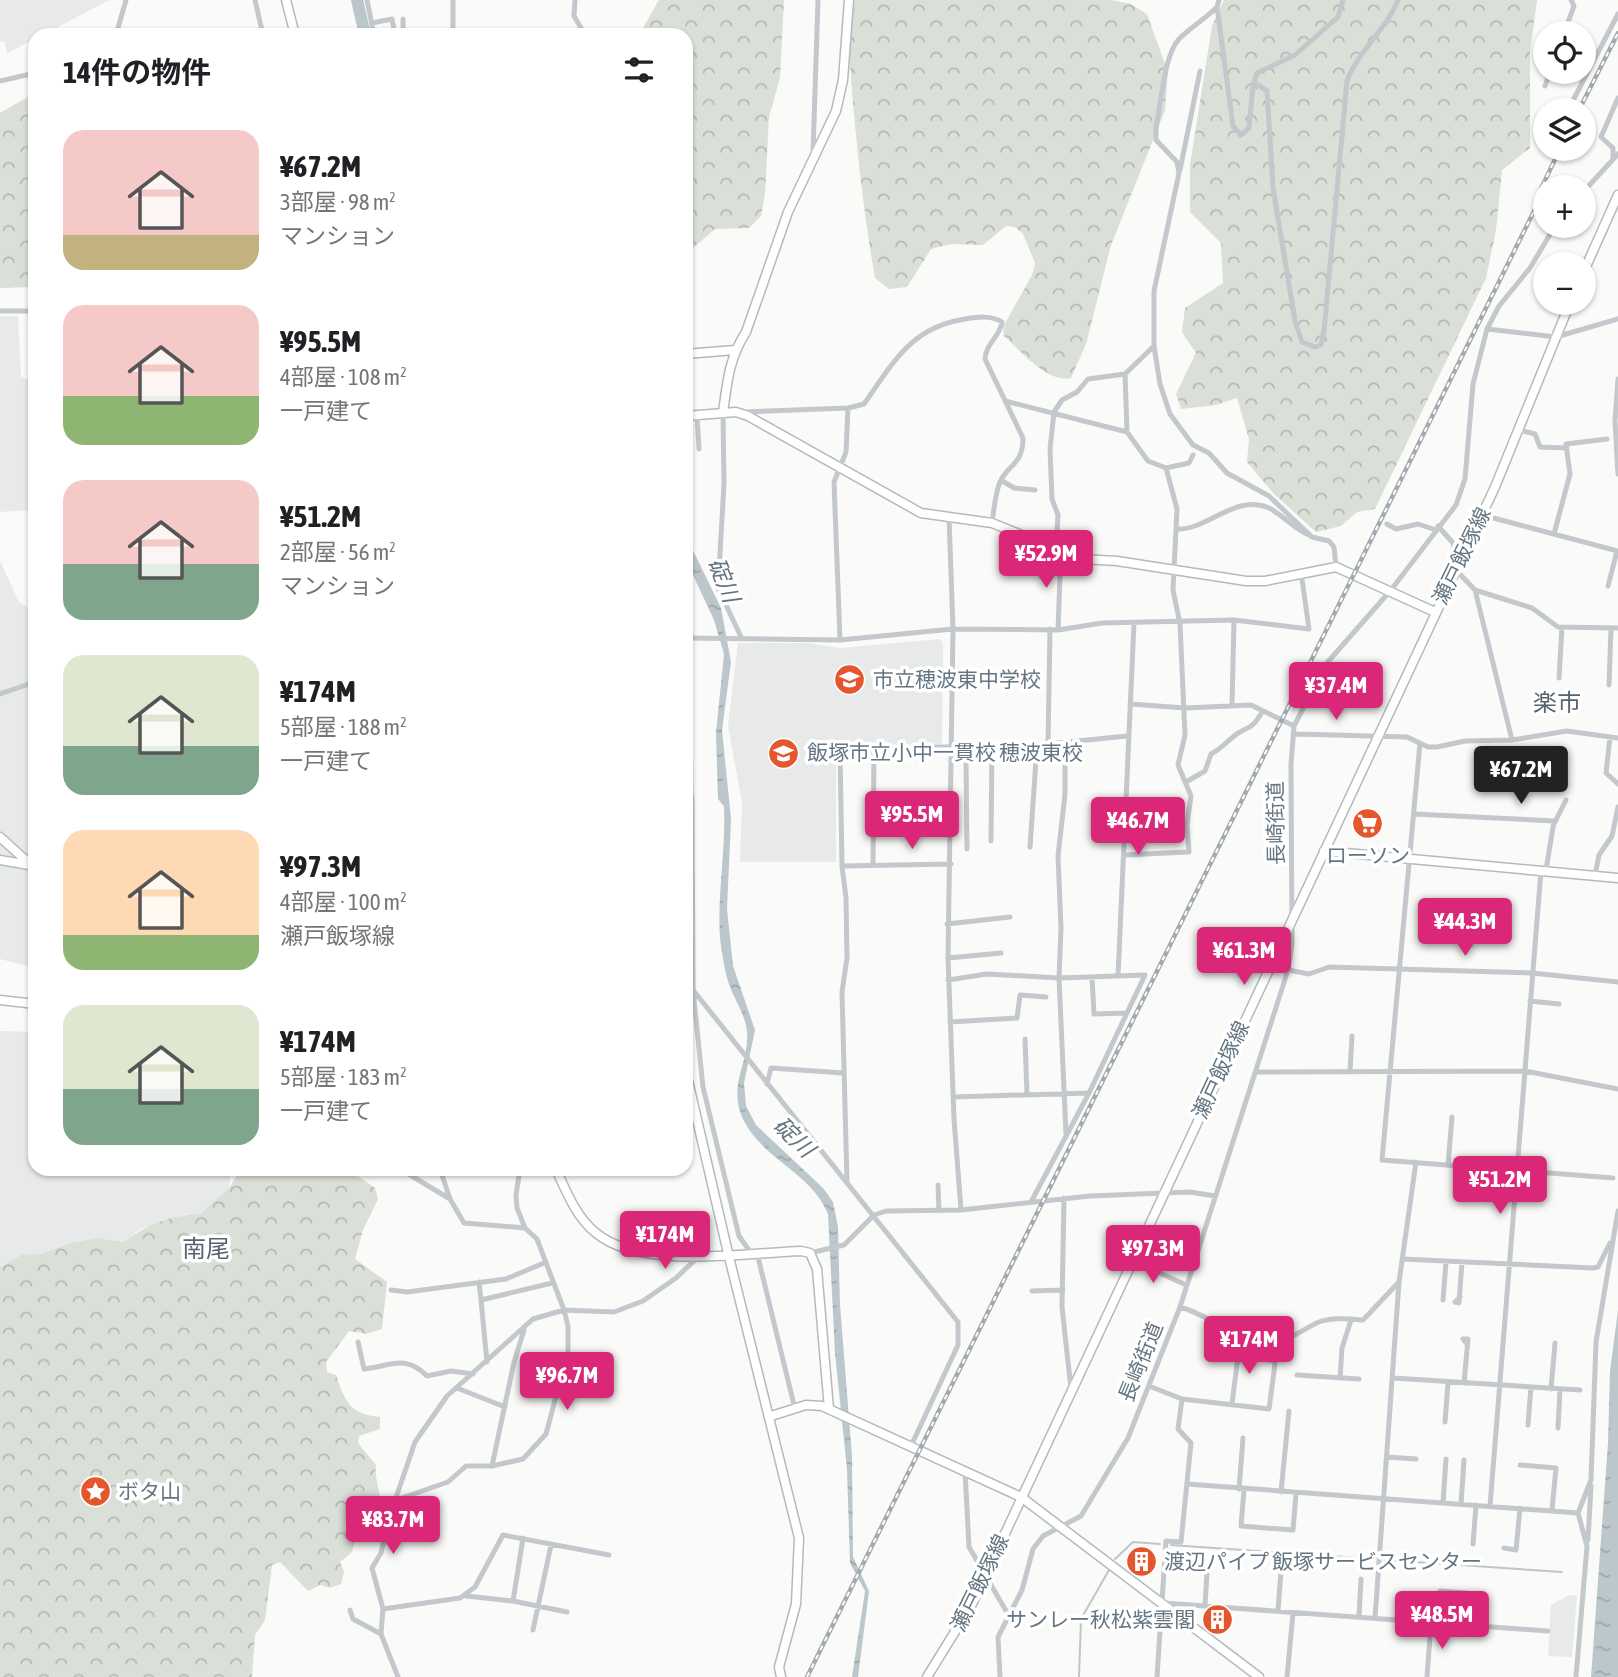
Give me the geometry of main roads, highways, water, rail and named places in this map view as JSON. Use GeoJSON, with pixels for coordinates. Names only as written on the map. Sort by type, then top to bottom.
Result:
{"type":"FeatureCollection","features":[{"type":"Feature","properties":{"kind":"water"},"geometry":{"type":"Polygon","coordinates":[[[693,550],[721,608],[731,662],[722,730],[731,819],[727,909],[733,966],[755,1030],[744,1083],[746,1106],[756,1125],[823,1188],[833,1202],[838,1227],[840,1305],[852,1456],[853,1557],[869,1591],[858,1677],[852,1677],[865,1591],[850,1563],[847,1469],[835,1353],[828,1214],[811,1187],[751,1133],[743,1119],[737,1095],[747,1031],[730,987],[720,939],[724,806],[718,799],[716,733],[724,654],[714,620],[693,575],[693,550]]]}},
{"type":"Feature","properties":{"kind":"water"},"geometry":{"type":"Polygon","coordinates":[[[1618,1310],[1618,1677],[1591,1677],[1608,1443],[1610,1371],[1618,1310]]]}},
{"type":"Feature","properties":{"kind":"waterway","name":"碇川"},"geometry":{"type":"LineString","coordinates":[[357,0],[363,28]]}},
{"type":"Feature","properties":{"kind":"waterway"},"geometry":{"type":"LineString","coordinates":[[1115,1559],[1133,1542],[1160,1544]]}},
{"type":"Feature","properties":{"kind":"waterway"},"geometry":{"type":"LineString","coordinates":[[1171,1545],[1374,1559]]}},
{"type":"Feature","properties":{"kind":"waterway"},"geometry":{"type":"LineString","coordinates":[[1385,1560],[1562,1572]]}},
{"type":"Feature","properties":{"kind":"waterway"},"geometry":{"type":"LineString","coordinates":[[1079,1677],[1081,1619],[1109,1570]]}},
{"type":"Feature","properties":{"kind":"railway"},"geometry":{"type":"LineString","coordinates":[[1585,98],[1618,33]]}},
{"type":"Feature","properties":{"kind":"railway"},"geometry":{"type":"LineString","coordinates":[[1548,175],[1554,161]]}},
{"type":"Feature","properties":{"kind":"railway"},"geometry":{"type":"LineString","coordinates":[[807,1677],[1533,213]]}},
{"type":"Feature","properties":{"kind":"place","name":"市立穂波東中学校"},"geometry":{"type":"Point","coordinates":[850,680]}},
{"type":"Feature","properties":{"kind":"place","name":"飯塚市立小中一貫校 穂波東校"},"geometry":{"type":"Point","coordinates":[784,753]}},
{"type":"Feature","properties":{"kind":"place","name":"ローソン"},"geometry":{"type":"Point","coordinates":[1368,824]}},
{"type":"Feature","properties":{"kind":"place","name":"ボタ山"},"geometry":{"type":"Point","coordinates":[95,1492]}},
{"type":"Feature","properties":{"kind":"place","name":"渡辺パイプ 飯塚サービスセンター"},"geometry":{"type":"Point","coordinates":[1141,1562]}},
{"type":"Feature","properties":{"kind":"place","name":"サンレー秋松紫雲閣"},"geometry":{"type":"Point","coordinates":[1218,1620]}},
{"type":"Feature","properties":{"kind":"district","name":"楽市"},"geometry":{"type":"Point","coordinates":[1557,703]}},
{"type":"Feature","properties":{"kind":"district","name":"南尾"},"geometry":{"type":"Point","coordinates":[206,1249]}}]}
